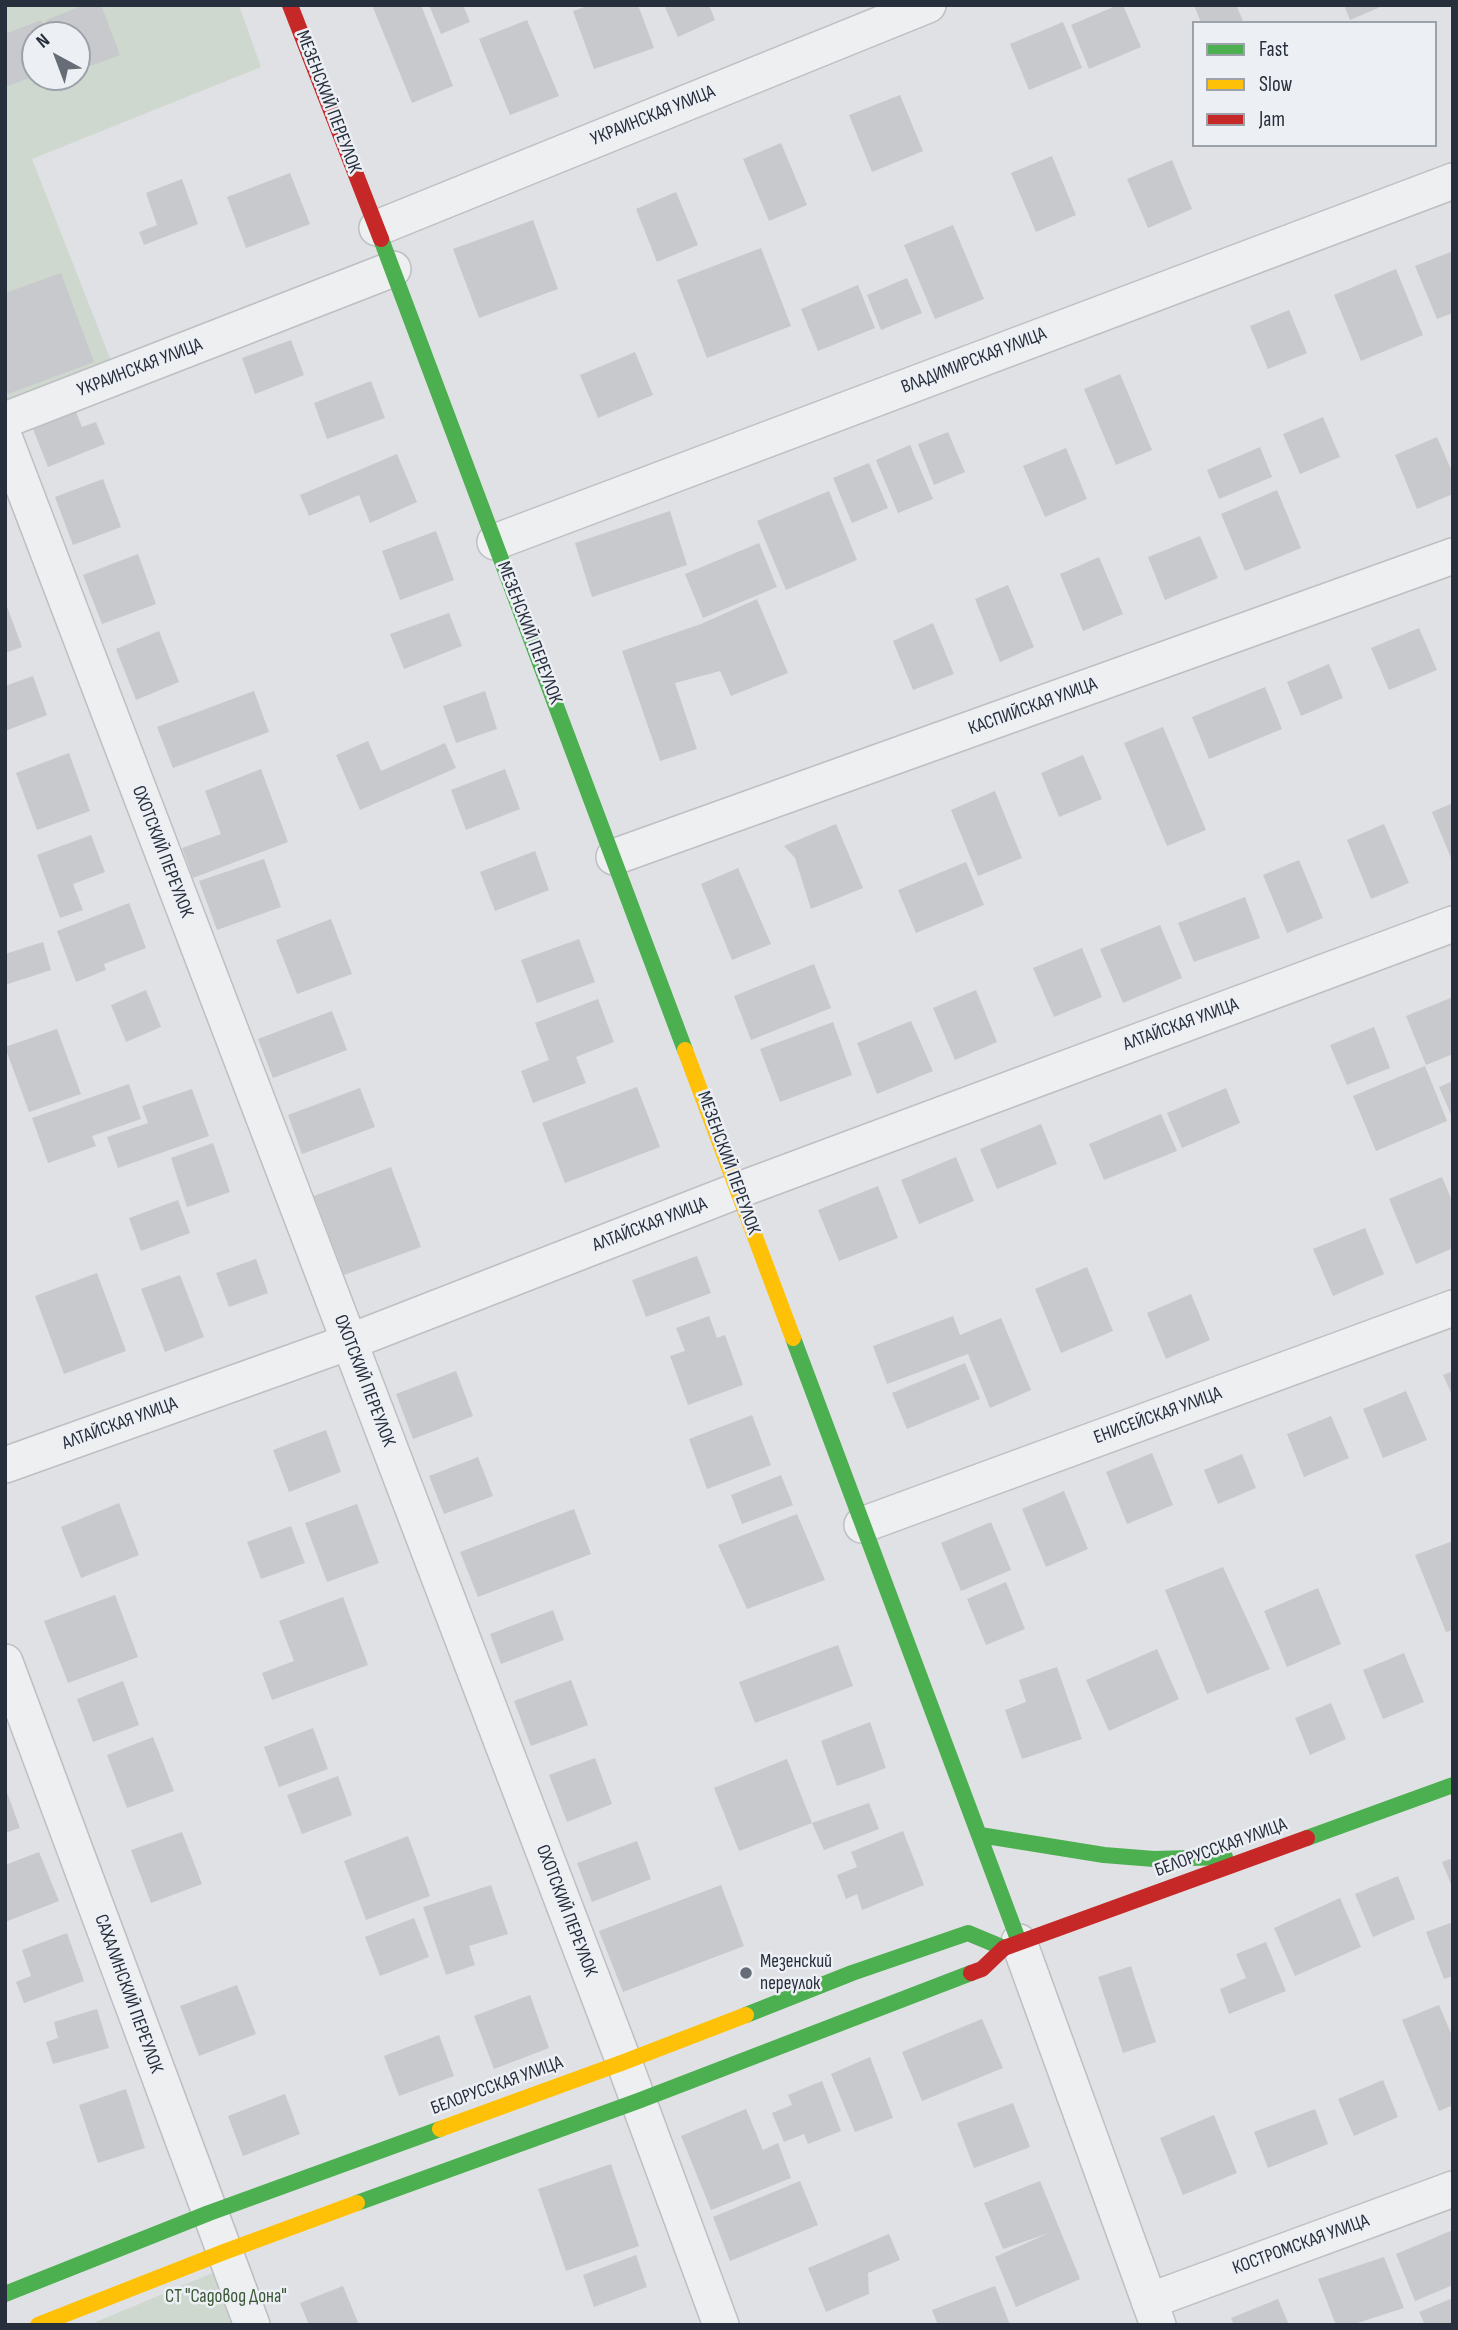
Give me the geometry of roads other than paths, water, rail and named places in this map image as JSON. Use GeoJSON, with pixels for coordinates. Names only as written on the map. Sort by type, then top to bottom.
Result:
{"type":"FeatureCollection","features":[{"type":"Feature","properties":{"kind":"main road","name":"МЕЗЕНСКИЙ ПЕРЕУЛОК"},"geometry":{"type":"LineString","coordinates":[[290,5],[393,270],[980,1835],[1011,1945]]}},
{"type":"Feature","properties":{"kind":"main road","name":"БЕЛОРУССКАЯ УЛИЦА"},"geometry":{"type":"LineString","coordinates":[[38,2325],[224,2252],[638,2101],[982,1969],[1011,1945],[1453,1785]]}},
{"type":"Feature","properties":{"kind":"main road"},"geometry":{"type":"LineString","coordinates":[[980,1835],[1092,1854],[1154,1859],[1202,1859],[1269,1853]]}},
{"type":"Feature","properties":{"kind":"main road","name":"БЕЛОРУССКАЯ УЛИЦА"},"geometry":{"type":"LineString","coordinates":[[5,2294],[209,2213],[624,2062],[852,1973],[968,1933],[1011,1945]]}},
{"type":"Feature","properties":{"kind":"street","name":"УКРАИНСКАЯ УЛИЦА"},"geometry":{"type":"LineString","coordinates":[[377,228],[928,5]]}},
{"type":"Feature","properties":{"kind":"street","name":"ВЛАДИМИРСКАЯ УЛИЦА"},"geometry":{"type":"LineString","coordinates":[[495,542],[1453,181]]}},
{"type":"Feature","properties":{"kind":"street","name":"УКРАИНСКАЯ УЛИЦА"},"geometry":{"type":"LineString","coordinates":[[5,420],[393,270]]}},
{"type":"Feature","properties":{"kind":"street","name":"ОХОТСКИЙ ПЕРЕУЛОК"},"geometry":{"type":"LineString","coordinates":[[5,439],[624,2062],[720,2325]]}},
{"type":"Feature","properties":{"kind":"street","name":"КАСПИЙСКАЯ УЛИЦА"},"geometry":{"type":"LineString","coordinates":[[614,857],[1453,556]]}},
{"type":"Feature","properties":{"kind":"street","name":"АЛТАЙСКАЯ УЛИЦА"},"geometry":{"type":"LineString","coordinates":[[5,1465],[349,1342],[738,1190],[1453,924]]}},
{"type":"Feature","properties":{"kind":"street","name":"ЕНИСЕЙСКАЯ УЛИЦА"},"geometry":{"type":"LineString","coordinates":[[862,1525],[1453,1308]]}},
{"type":"Feature","properties":{"kind":"street","name":"САХАЛИНСКИЙ ПЕРЕУЛОК"},"geometry":{"type":"LineString","coordinates":[[5,1662],[252,2325]]}},
{"type":"Feature","properties":{"kind":"street","name":"МЕЗЕНСКИЙ ПЕРЕУЛОК"},"geometry":{"type":"LineString","coordinates":[[1011,1945],[1154,2313]]}},
{"type":"Feature","properties":{"kind":"street","name":"КОСТРОМСКАЯ УЛИЦА"},"geometry":{"type":"LineString","coordinates":[[1154,2313],[1453,2189]]}},
{"type":"Feature","properties":{"kind":"place","name":"Мезенский переулок"},"geometry":{"type":"Point","coordinates":[746,1973]}},
{"type":"Feature","properties":{"kind":"park label","name":"СТ \"Садовод Дона\""},"geometry":{"type":"Point","coordinates":[226,2297]}}]}
